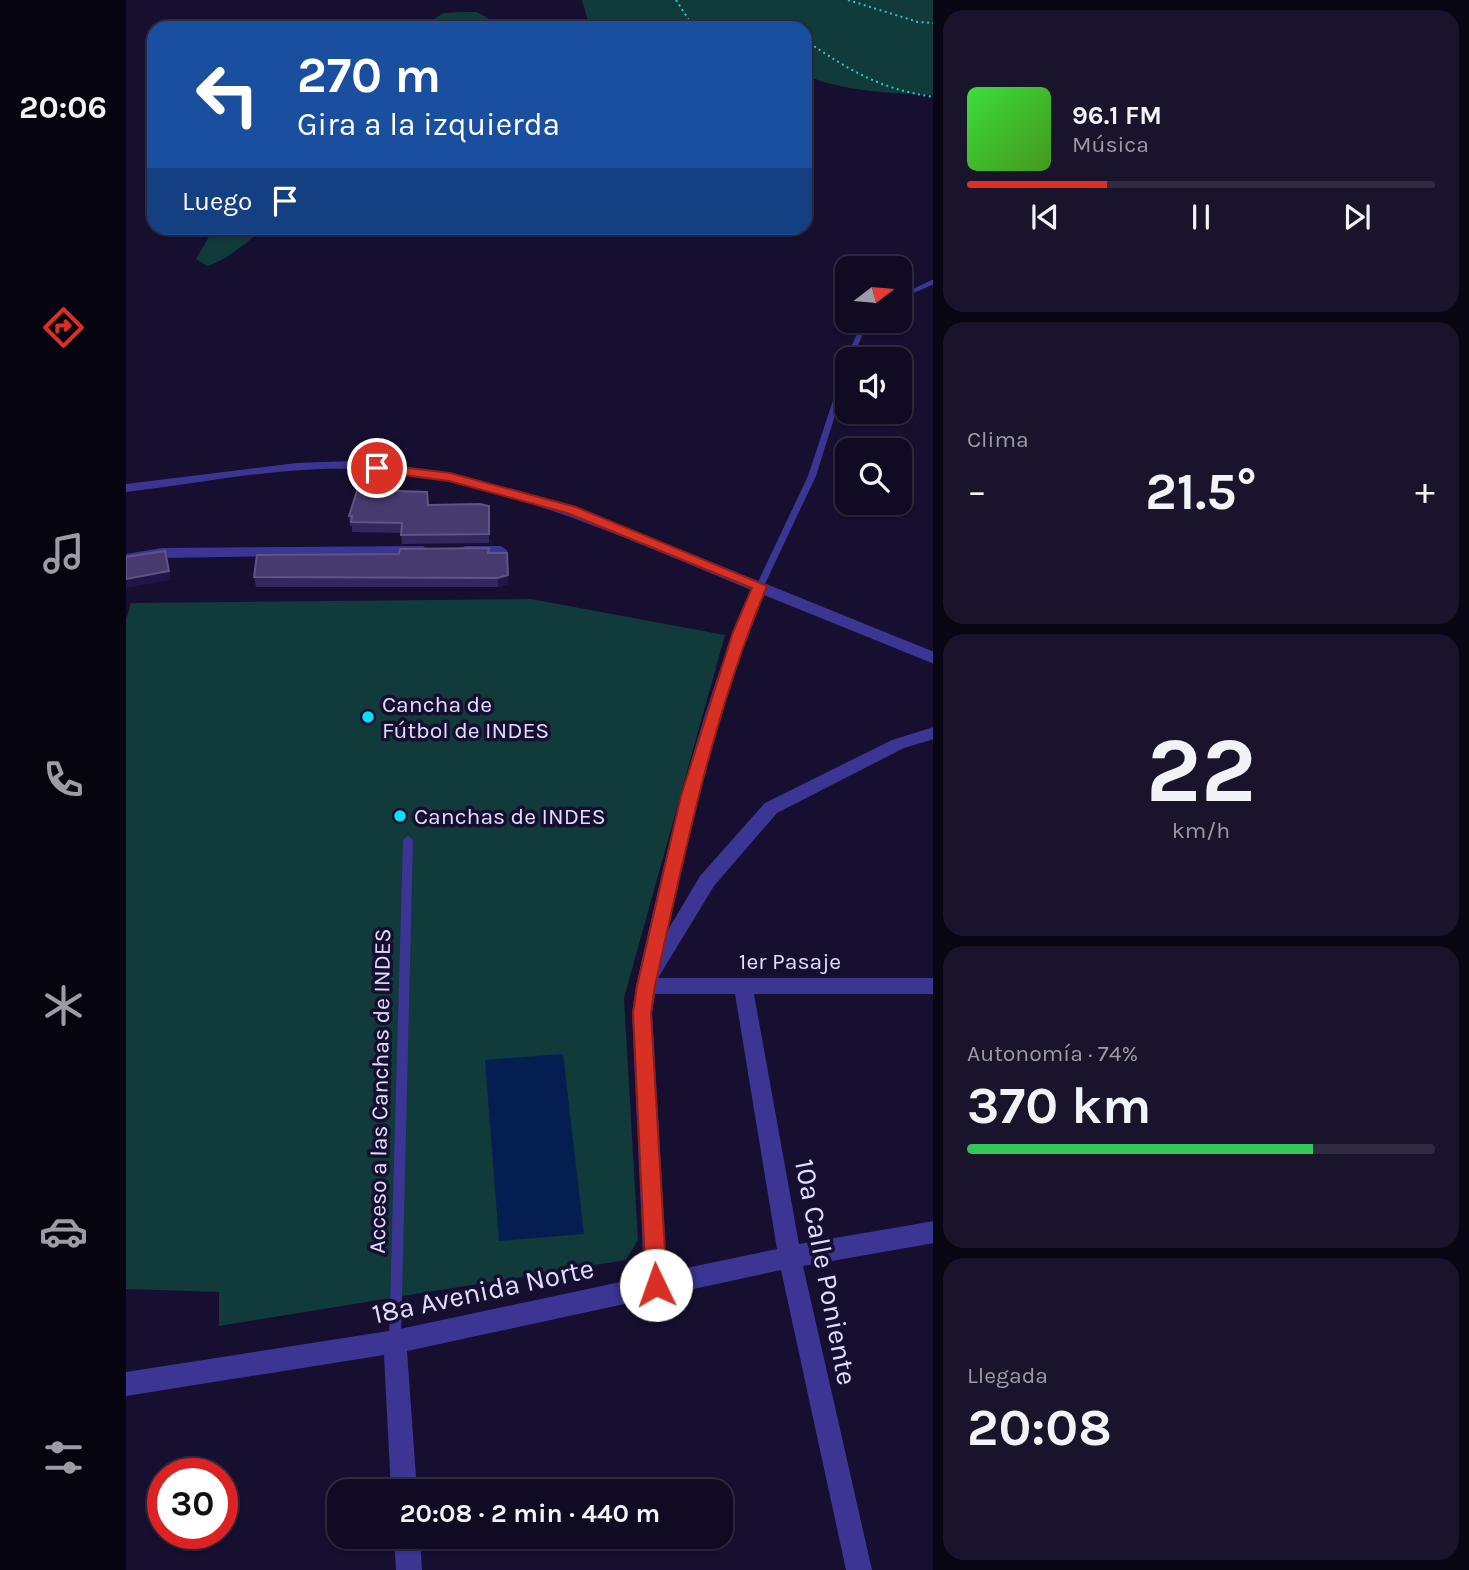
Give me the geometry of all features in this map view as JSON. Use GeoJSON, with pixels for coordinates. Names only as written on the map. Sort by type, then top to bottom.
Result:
{"type":"FeatureCollection","features":[{"type":"Feature","properties":{"kind":"street"},"geometry":{"type":"LineString","coordinates":[[126,488],[297,467],[352,465],[450,477],[571,510],[933,659]]}},
{"type":"Feature","properties":{"kind":"street"},"geometry":{"type":"LineString","coordinates":[[126,559],[162,553],[501,551]]}},
{"type":"Feature","properties":{"kind":"street"},"geometry":{"type":"LineString","coordinates":[[656,1285],[642,1013],[646,986],[689,796],[741,632],[760,586]]}},
{"type":"Feature","properties":{"kind":"street"},"geometry":{"type":"LineString","coordinates":[[646,986],[707,881],[771,808],[898,744],[933,733]]}},
{"type":"Feature","properties":{"kind":"street","name":"10a Calle Poniente"},"geometry":{"type":"LineString","coordinates":[[743,985],[790,1257],[859,1570]]}},
{"type":"Feature","properties":{"kind":"street","name":"1er Pasaje"},"geometry":{"type":"LineString","coordinates":[[646,986],[933,986]]}},
{"type":"Feature","properties":{"kind":"street","name":"18a Avenida Norte"},"geometry":{"type":"LineString","coordinates":[[126,1384],[395,1342],[790,1257],[933,1232]]}},
{"type":"Feature","properties":{"kind":"street"},"geometry":{"type":"LineString","coordinates":[[395,1342],[403,1479]]}},
{"type":"Feature","properties":{"kind":"street"},"geometry":{"type":"LineString","coordinates":[[408,1549],[409,1570]]}},
{"type":"Feature","properties":{"kind":"lane"},"geometry":{"type":"LineString","coordinates":[[912,292],[933,281]]}},
{"type":"Feature","properties":{"kind":"lane"},"geometry":{"type":"LineString","coordinates":[[760,586],[812,476],[835,405]]}},
{"type":"Feature","properties":{"kind":"lane","name":"Acceso a las Canchas de INDES"},"geometry":{"type":"LineString","coordinates":[[395,1342],[408,840]]}},
{"type":"Feature","properties":{"kind":"path"},"geometry":{"type":"LineString","coordinates":[[676,0],[690,21]]}},
{"type":"Feature","properties":{"kind":"path"},"geometry":{"type":"LineString","coordinates":[[848,0],[918,22],[933,23]]}},
{"type":"Feature","properties":{"kind":"path"},"geometry":{"type":"LineString","coordinates":[[812,45],[837,64],[858,75],[915,95],[933,97]]}},
{"type":"Feature","properties":{"kind":"green space"},"geometry":{"type":"Polygon","coordinates":[[[582,0],[933,0],[933,95],[852,88],[812,78],[812,21],[588,21],[582,0]]]}},
{"type":"Feature","properties":{"kind":"green space"},"geometry":{"type":"Polygon","coordinates":[[[477,12],[493,21],[430,21],[444,13],[477,12]]]}},
{"type":"Feature","properties":{"kind":"green space"},"geometry":{"type":"Polygon","coordinates":[[[210,235],[257,235],[215,263],[207,266],[196,259],[210,235]]]}},
{"type":"Feature","properties":{"kind":"green space","name":"Canchas de INDES"},"geometry":{"type":"Polygon","coordinates":[[[531,599],[725,635],[624,998],[638,1240],[626,1260],[219,1326],[219,1292],[126,1289],[126,620],[131,603],[531,599]]]}},
{"type":"Feature","properties":{"kind":"water"},"geometry":{"type":"Polygon","coordinates":[[[563,1054],[584,1234],[499,1241],[485,1060],[563,1054]]]}},
{"type":"Feature","properties":{"kind":"building"},"geometry":{"type":"Polygon","coordinates":[[[357,491],[427,492],[428,505],[489,506],[489,534],[401,535],[402,523],[351,522],[352,516],[349,516],[357,491]]]}},
{"type":"Feature","properties":{"kind":"building"},"geometry":{"type":"Polygon","coordinates":[[[489,548],[488,553],[507,553],[508,575],[498,578],[254,577],[257,555],[399,554],[400,549],[489,548]]]}},
{"type":"Feature","properties":{"kind":"building"},"geometry":{"type":"Polygon","coordinates":[[[165,551],[169,571],[126,579],[126,557],[165,551]]]}},
{"type":"Feature","properties":{"kind":"place","name":"Cancha de Fútbol de INDES"},"geometry":{"type":"Point","coordinates":[368,717]}},
{"type":"Feature","properties":{"kind":"place","name":"Canchas de INDES"},"geometry":{"type":"Point","coordinates":[400,816]}},
{"type":"Feature","properties":{"kind":"route"},"geometry":{"type":"LineString","coordinates":[[377,468],[450,477],[571,510],[760,586],[741,632],[689,796],[646,986],[642,1013],[656,1285]]}}]}
